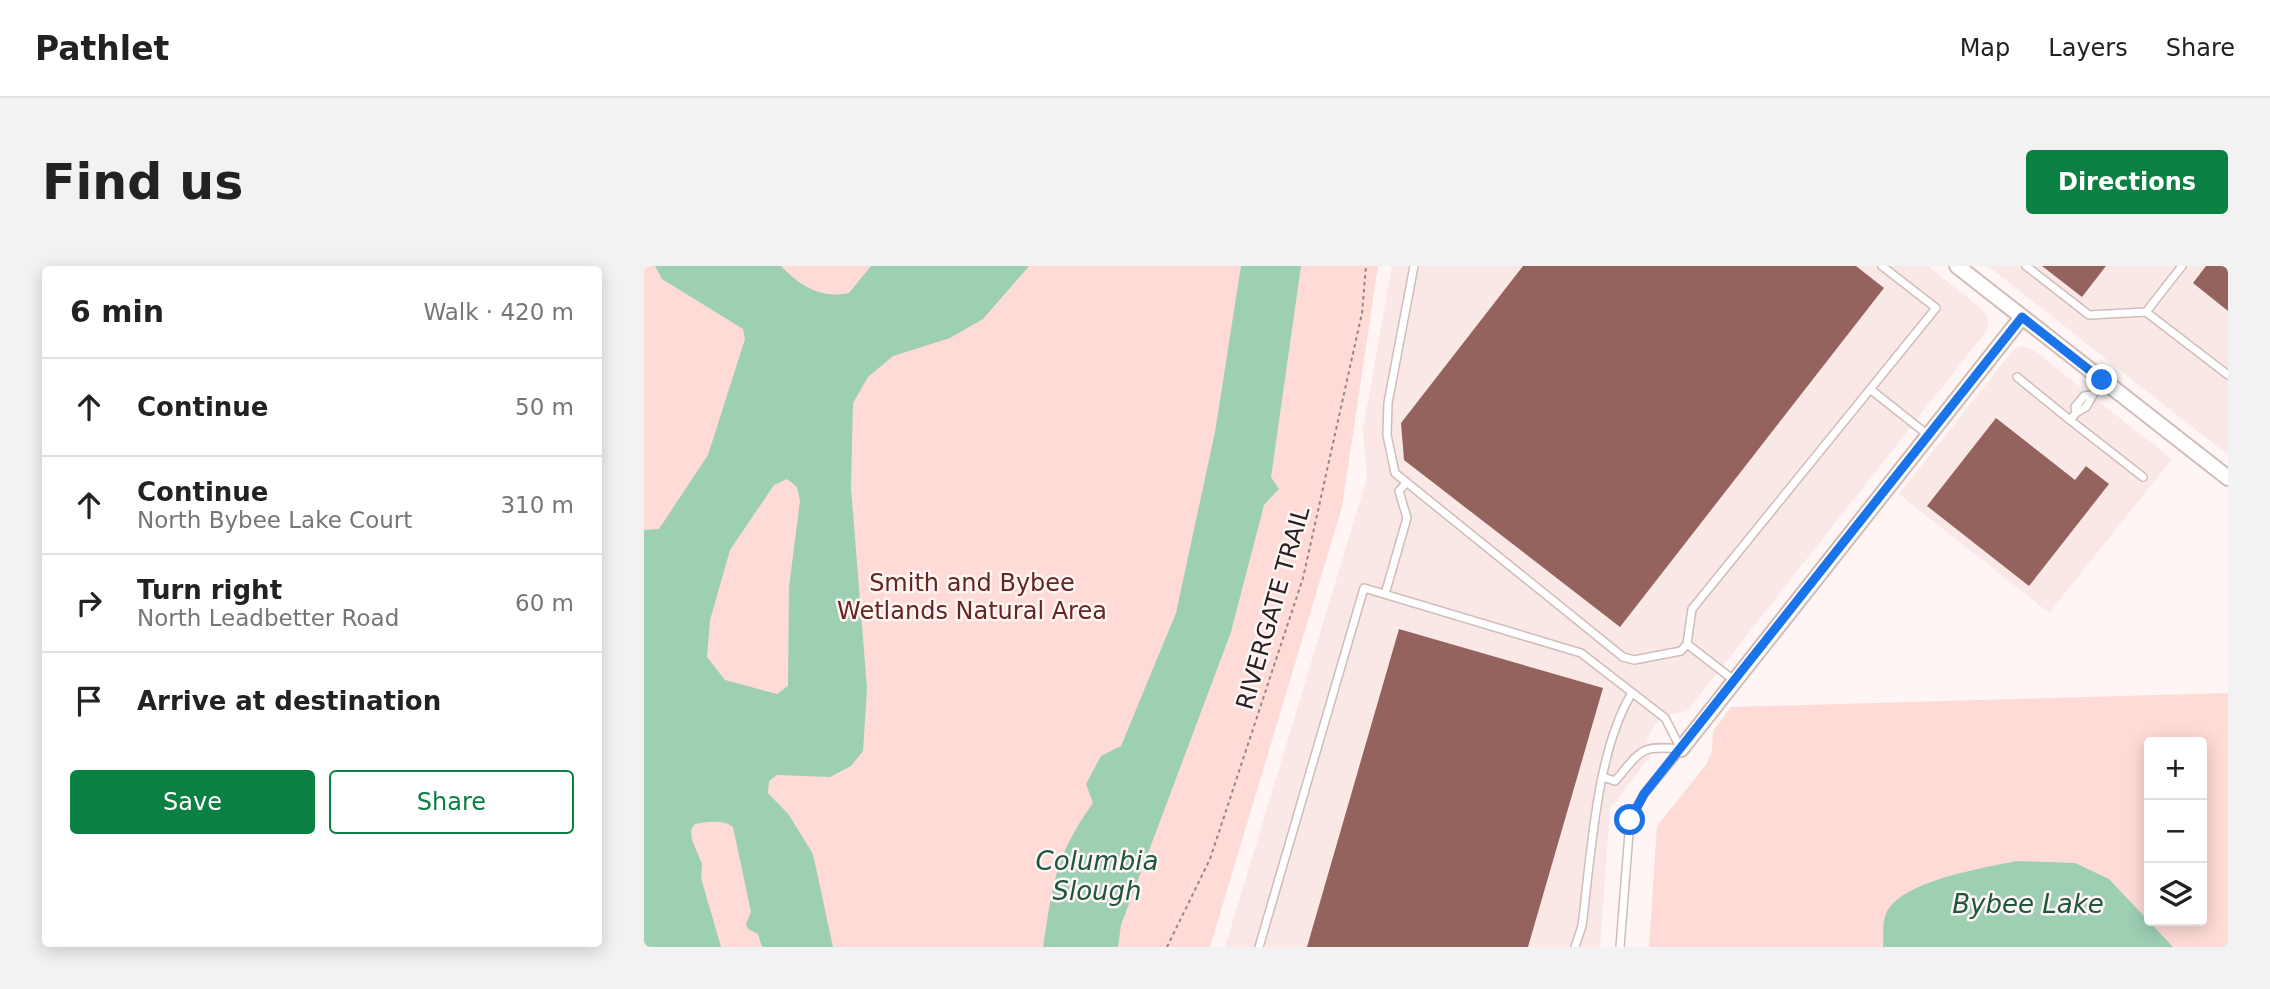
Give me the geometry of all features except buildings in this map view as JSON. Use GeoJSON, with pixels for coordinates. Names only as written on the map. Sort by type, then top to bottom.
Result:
{"type":"FeatureCollection","features":[{"type":"Feature","properties":{"kind":"street"},"geometry":{"type":"LineString","coordinates":[[1957,266],[2228,478]]}},
{"type":"Feature","properties":{"kind":"street"},"geometry":{"type":"LineString","coordinates":[[1681,750],[2022,317]]}},
{"type":"Feature","properties":{"kind":"lane"},"geometry":{"type":"LineString","coordinates":[[1414,266],[1388,402],[1390,458],[1395,473],[1405,484],[1623,657],[1634,660],[1681,651],[1687,644],[1692,609],[1936,308],[1882,266]]}},
{"type":"Feature","properties":{"kind":"lane"},"geometry":{"type":"LineString","coordinates":[[2026,266],[2089,315],[2146,312],[2228,375]]}},
{"type":"Feature","properties":{"kind":"lane"},"geometry":{"type":"LineString","coordinates":[[2146,312],[2182,266]]}},
{"type":"Feature","properties":{"kind":"lane"},"geometry":{"type":"LineString","coordinates":[[2017,377],[2143,477]]}},
{"type":"Feature","properties":{"kind":"lane"},"geometry":{"type":"LineString","coordinates":[[2070,420],[2076,412],[2078,402],[2084,396],[2091,395],[2102,380]]}},
{"type":"Feature","properties":{"kind":"lane"},"geometry":{"type":"LineString","coordinates":[[1870,390],[1928,435]]}},
{"type":"Feature","properties":{"kind":"lane"},"geometry":{"type":"LineString","coordinates":[[1385,594],[1407,518],[1399,491],[1405,484]]}},
{"type":"Feature","properties":{"kind":"lane"},"geometry":{"type":"LineString","coordinates":[[1259,947],[1364,588],[1581,653],[1665,718],[1681,750]]}},
{"type":"Feature","properties":{"kind":"lane"},"geometry":{"type":"LineString","coordinates":[[1687,644],[1735,681]]}},
{"type":"Feature","properties":{"kind":"lane"},"geometry":{"type":"LineString","coordinates":[[1575,947],[1581,926],[1603,777],[1622,709],[1632,693]]}},
{"type":"Feature","properties":{"kind":"lane"},"geometry":{"type":"LineString","coordinates":[[1603,777],[1615,781],[1641,751],[1651,746],[1681,750]]}},
{"type":"Feature","properties":{"kind":"lane"},"geometry":{"type":"LineString","coordinates":[[1620,947],[1630,820],[1634,808],[1681,750]]}},
{"type":"Feature","properties":{"kind":"path","name":"RIVERGATE TRAIL"},"geometry":{"type":"LineString","coordinates":[[1167,947],[1210,859],[1303,578],[1362,313],[1366,266]]}},
{"type":"Feature","properties":{"kind":"shaded area"},"geometry":{"type":"Polygon","coordinates":[[[1392,266],[1928,266],[1983,310],[1988,318],[1987,330],[1687,711],[1668,715],[1657,722],[1650,733],[1647,742],[1650,757],[1610,808],[1600,947],[1225,947],[1367,478],[1363,429],[1392,266]]]}},
{"type":"Feature","properties":{"kind":"shaded area"},"geometry":{"type":"Polygon","coordinates":[[[1988,266],[2228,266],[2228,455],[1988,266]]]}},
{"type":"Feature","properties":{"kind":"shaded area"},"geometry":{"type":"Polygon","coordinates":[[[2022,346],[2032,349],[2172,459],[2049,613],[1899,494],[2014,349],[2022,346]]]}},
{"type":"Feature","properties":{"kind":"green space","name":"Smith and Bybee Wetlands Natural Area"},"geometry":{"type":"Polygon","coordinates":[[[644,266],[1378,266],[1342,507],[1210,947],[644,947],[644,266]]]}},
{"type":"Feature","properties":{"kind":"green space"},"geometry":{"type":"Polygon","coordinates":[[[2228,693],[2228,947],[1649,947],[1657,826],[1706,765],[1712,751],[1713,731],[1731,707],[2228,693]]]}},
{"type":"Feature","properties":{"kind":"water"},"geometry":{"type":"Polygon","coordinates":[[[655,266],[781,266],[803,285],[820,292],[839,294],[849,293],[871,266],[1029,266],[983,319],[950,338],[893,356],[868,377],[853,403],[851,488],[867,688],[863,751],[851,766],[830,777],[777,775],[769,781],[768,793],[789,815],[813,854],[833,947],[762,947],[758,934],[748,929],[746,924],[751,912],[733,827],[715,822],[695,824],[691,830],[692,840],[702,864],[701,878],[721,947],[644,947],[644,530],[659,529],[708,455],[745,339],[743,329],[662,279],[655,266]],[[787,479],[774,485],[730,550],[710,620],[707,657],[725,680],[777,694],[788,686],[789,587],[800,501],[797,487],[787,479]]]}},
{"type":"Feature","properties":{"kind":"water","name":"Columbia Slough"},"geometry":{"type":"Polygon","coordinates":[[[1241,266],[1301,266],[1271,477],[1279,489],[1264,505],[1231,632],[1121,925],[1118,947],[1043,947],[1063,855],[1093,803],[1086,784],[1101,756],[1121,746],[1176,613],[1215,432],[1241,266]]]}},
{"type":"Feature","properties":{"kind":"water","name":"Bybee Lake"},"geometry":{"type":"Polygon","coordinates":[[[2016,861],[2075,863],[2109,879],[2144,916],[2144,926],[2153,926],[2173,947],[1883,947],[1886,914],[1894,903],[1924,885],[1964,872],[2016,861]]]}},
{"type":"Feature","properties":{"kind":"route"},"geometry":{"type":"LineString","coordinates":[[1630,820],[1634,808],[1644,794],[2022,317],[2102,380]]}}]}
